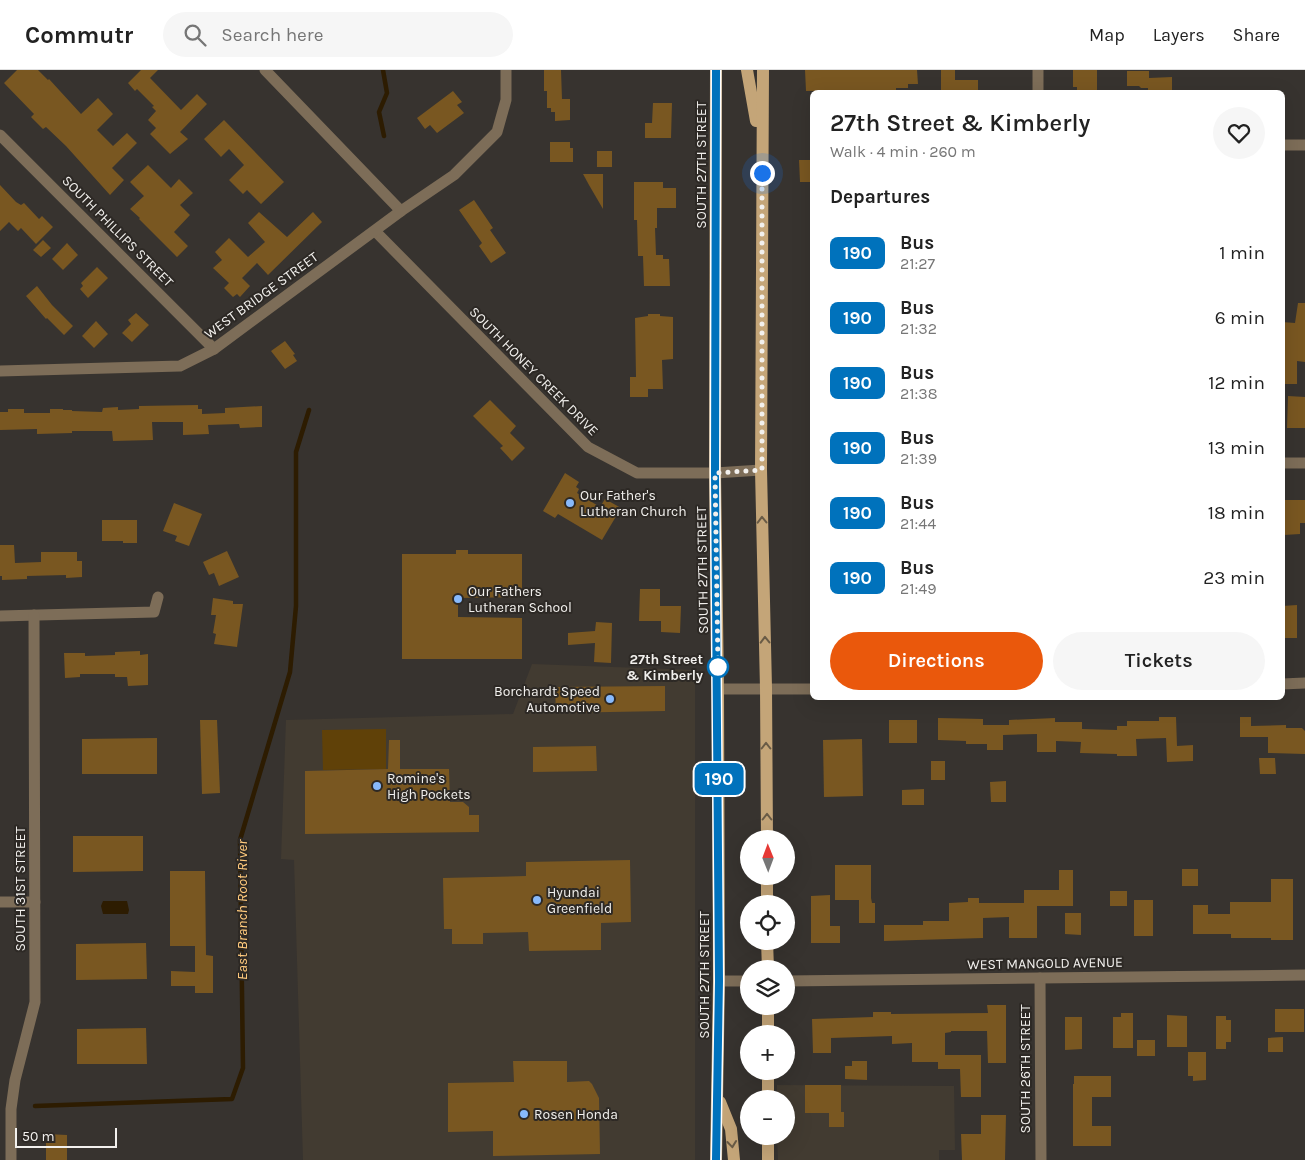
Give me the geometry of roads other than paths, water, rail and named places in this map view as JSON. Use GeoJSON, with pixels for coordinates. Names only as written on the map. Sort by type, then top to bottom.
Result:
{"type":"FeatureCollection","features":[{"type":"Feature","properties":{"kind":"main road","name":"SOUTH 27TH STREET"},"geometry":{"type":"LineString","coordinates":[[716,70],[715,473],[719,981],[716,1160]]}},
{"type":"Feature","properties":{"kind":"main road"},"geometry":{"type":"LineString","coordinates":[[747,70],[762,153]]}},
{"type":"Feature","properties":{"kind":"main road"},"geometry":{"type":"LineString","coordinates":[[762,70],[762,470],[767,830]]}},
{"type":"Feature","properties":{"kind":"main road"},"geometry":{"type":"LineString","coordinates":[[717,1095],[731,1129],[734,1160]]}},
{"type":"Feature","properties":{"kind":"main road"},"geometry":{"type":"LineString","coordinates":[[712,1160],[716,1140]]}},
{"type":"Feature","properties":{"kind":"main road"},"geometry":{"type":"LineString","coordinates":[[768,1145],[768,1160]]}},
{"type":"Feature","properties":{"kind":"street"},"geometry":{"type":"LineString","coordinates":[[265,70],[401,211]]}},
{"type":"Feature","properties":{"kind":"street","name":"WEST BRIDGE STREET"},"geometry":{"type":"LineString","coordinates":[[0,371],[180,366],[214,349],[401,211],[454,175],[498,132],[506,100],[506,70]]}},
{"type":"Feature","properties":{"kind":"street"},"geometry":{"type":"LineString","coordinates":[[1038,70],[1038,90]]}},
{"type":"Feature","properties":{"kind":"street","name":"SOUTH PHILLIPS STREET"},"geometry":{"type":"LineString","coordinates":[[0,135],[214,349]]}},
{"type":"Feature","properties":{"kind":"street"},"geometry":{"type":"LineString","coordinates":[[1285,145],[1305,145]]}},
{"type":"Feature","properties":{"kind":"street","name":"SOUTH HONEY CREEK DRIVE"},"geometry":{"type":"LineString","coordinates":[[375,231],[588,447],[637,473],[715,473],[762,470]]}},
{"type":"Feature","properties":{"kind":"street"},"geometry":{"type":"LineString","coordinates":[[1285,463],[1305,463]]}},
{"type":"Feature","properties":{"kind":"street"},"geometry":{"type":"LineString","coordinates":[[0,616],[154,612],[158,597]]}},
{"type":"Feature","properties":{"kind":"street","name":"SOUTH 31ST STREET"},"geometry":{"type":"LineString","coordinates":[[11,1160],[11,1109],[15,1080],[35,1002],[34,615]]}},
{"type":"Feature","properties":{"kind":"street"},"geometry":{"type":"LineString","coordinates":[[1285,684],[1305,683]]}},
{"type":"Feature","properties":{"kind":"street"},"geometry":{"type":"LineString","coordinates":[[718,689],[810,688]]}},
{"type":"Feature","properties":{"kind":"street"},"geometry":{"type":"LineString","coordinates":[[0,902],[35,902]]}},
{"type":"Feature","properties":{"kind":"street","name":"WEST MANGOLD AVENUE"},"geometry":{"type":"LineString","coordinates":[[795,981],[1305,975]]}},
{"type":"Feature","properties":{"kind":"street","name":"SOUTH 26TH STREET"},"geometry":{"type":"LineString","coordinates":[[1040,978],[1040,1160]]}},
{"type":"Feature","properties":{"kind":"street"},"geometry":{"type":"LineString","coordinates":[[719,981],[740,981]]}},
{"type":"Feature","properties":{"kind":"waterway","name":"East Branch Root River"},"geometry":{"type":"LineString","coordinates":[[383,70],[387,93],[379,112],[384,136]]}},
{"type":"Feature","properties":{"kind":"waterway","name":"East Branch Root River"},"geometry":{"type":"LineString","coordinates":[[35,1106],[232,1099],[243,1068],[240,840],[290,672],[296,606],[296,452],[309,410]]}},
{"type":"Feature","properties":{"kind":"place","name":"Our Father's Lutheran Church"},"geometry":{"type":"Point","coordinates":[570,503]}},
{"type":"Feature","properties":{"kind":"place","name":"Our Fathers Lutheran School"},"geometry":{"type":"Point","coordinates":[458,599]}},
{"type":"Feature","properties":{"kind":"place","name":"27th Street & Kimberly"},"geometry":{"type":"Point","coordinates":[718,667]}},
{"type":"Feature","properties":{"kind":"place","name":"Borchardt Speed Automotive"},"geometry":{"type":"Point","coordinates":[610,699]}},
{"type":"Feature","properties":{"kind":"place","name":"Romine's High Pockets"},"geometry":{"type":"Point","coordinates":[377,786]}},
{"type":"Feature","properties":{"kind":"place","name":"Hyundai Greenfield"},"geometry":{"type":"Point","coordinates":[537,900]}},
{"type":"Feature","properties":{"kind":"place","name":"Rosen Honda"},"geometry":{"type":"Point","coordinates":[524,1114]}}]}
